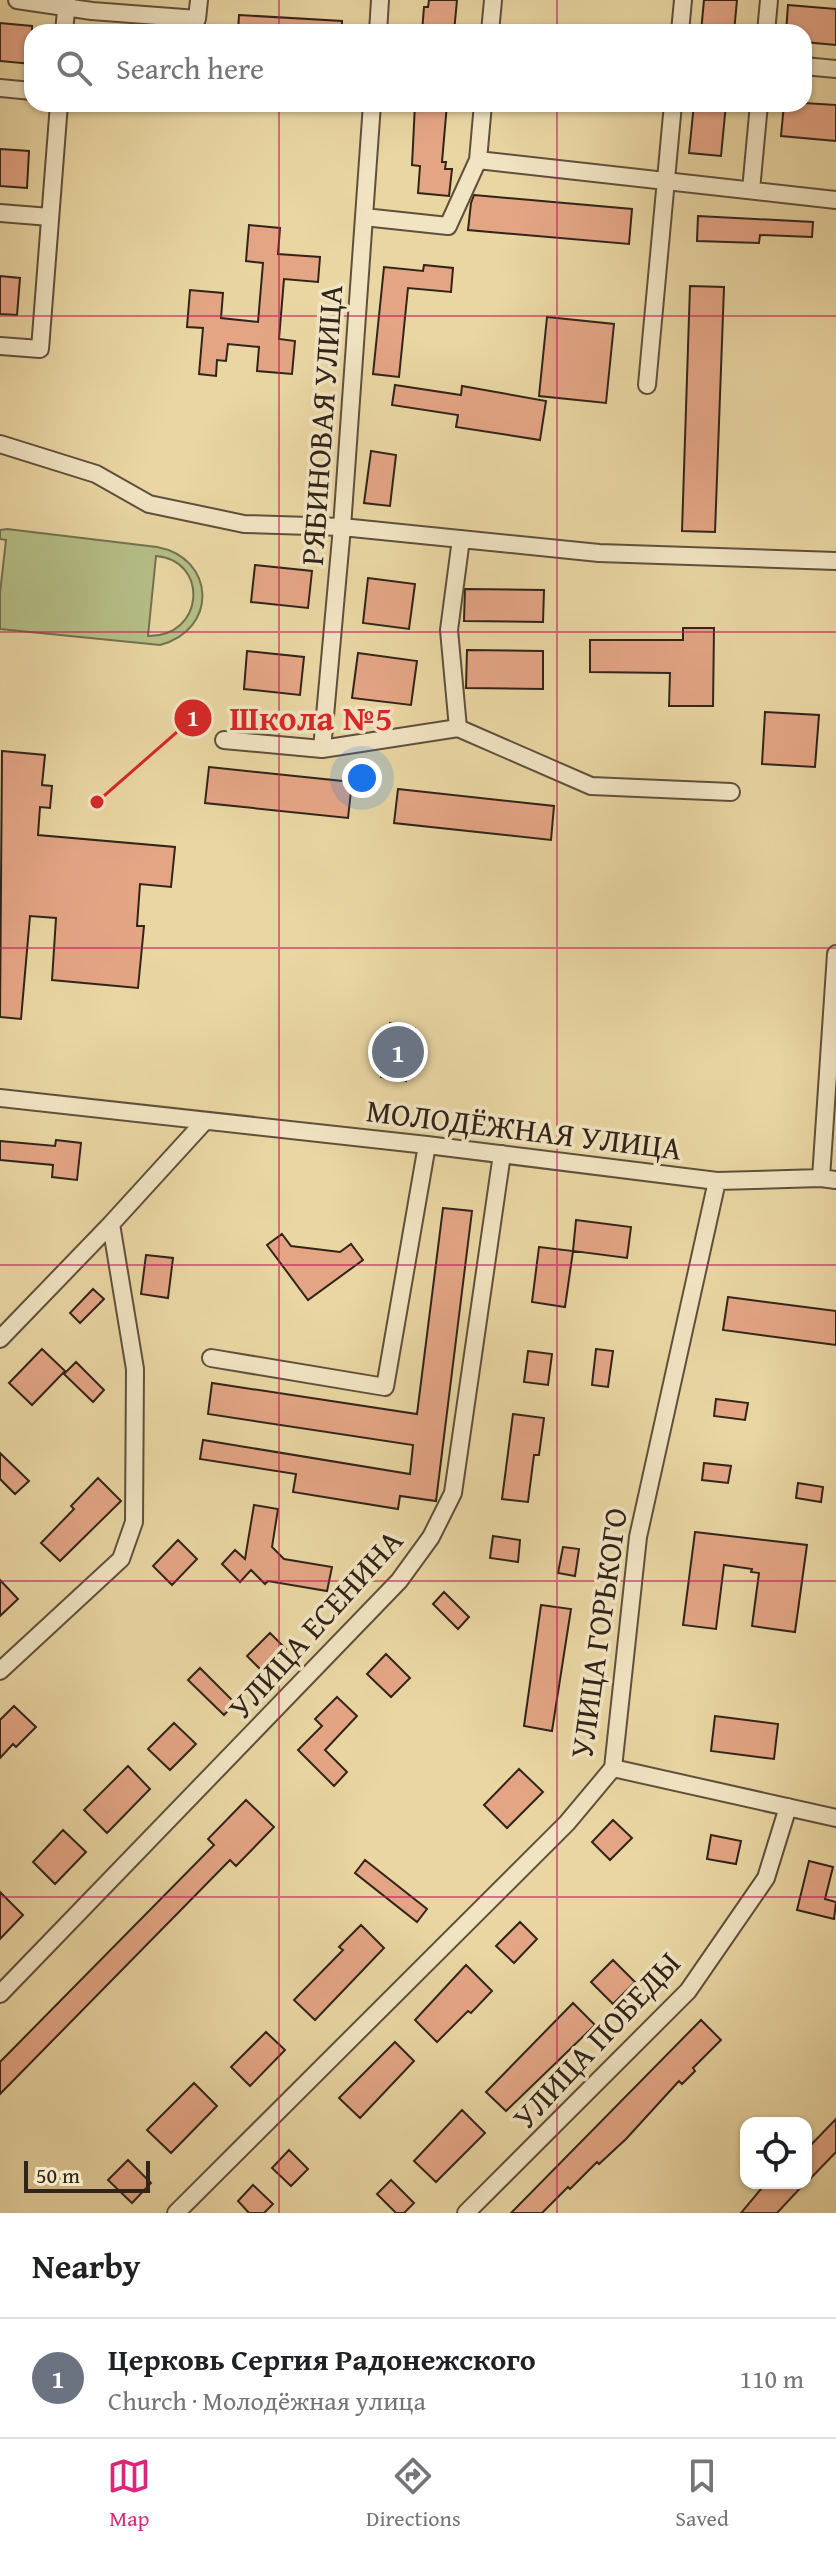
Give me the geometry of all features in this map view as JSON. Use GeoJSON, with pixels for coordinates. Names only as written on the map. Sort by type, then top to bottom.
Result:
{"type":"FeatureCollection","features":[{"type":"Feature","properties":{"kind":"street"},"geometry":{"type":"LineString","coordinates":[[17,0],[67,3],[92,11],[197,19],[199,0]]}},
{"type":"Feature","properties":{"kind":"street"},"geometry":{"type":"LineString","coordinates":[[378,24],[380,0]]}},
{"type":"Feature","properties":{"kind":"street"},"geometry":{"type":"LineString","coordinates":[[491,24],[493,0]]}},
{"type":"Feature","properties":{"kind":"street"},"geometry":{"type":"LineString","coordinates":[[681,24],[683,0]]}},
{"type":"Feature","properties":{"kind":"street"},"geometry":{"type":"LineString","coordinates":[[767,24],[769,0]]}},
{"type":"Feature","properties":{"kind":"street"},"geometry":{"type":"LineString","coordinates":[[65,24],[67,3]]}},
{"type":"Feature","properties":{"kind":"street"},"geometry":{"type":"LineString","coordinates":[[812,67],[836,69]]}},
{"type":"Feature","properties":{"kind":"street"},"geometry":{"type":"LineString","coordinates":[[0,88],[24,90]]}},
{"type":"Feature","properties":{"kind":"street"},"geometry":{"type":"LineString","coordinates":[[0,346],[40,349],[58,112]]}},
{"type":"Feature","properties":{"kind":"street","name":"РЯБИНОВАЯ УЛИЦА"},"geometry":{"type":"LineString","coordinates":[[322,749],[342,527],[371,112]]}},
{"type":"Feature","properties":{"kind":"street"},"geometry":{"type":"LineString","coordinates":[[364,217],[448,226],[478,160],[482,112]]}},
{"type":"Feature","properties":{"kind":"street"},"geometry":{"type":"LineString","coordinates":[[647,385],[672,112]]}},
{"type":"Feature","properties":{"kind":"street"},"geometry":{"type":"LineString","coordinates":[[751,190],[758,112]]}},
{"type":"Feature","properties":{"kind":"street"},"geometry":{"type":"LineString","coordinates":[[478,160],[836,200]]}},
{"type":"Feature","properties":{"kind":"street"},"geometry":{"type":"LineString","coordinates":[[0,213],[50,217]]}},
{"type":"Feature","properties":{"kind":"street"},"geometry":{"type":"LineString","coordinates":[[0,444],[96,474],[149,504],[244,524],[342,527],[599,553],[836,561]]}},
{"type":"Feature","properties":{"kind":"street"},"geometry":{"type":"LineString","coordinates":[[458,728],[449,630],[461,539]]}},
{"type":"Feature","properties":{"kind":"street"},"geometry":{"type":"LineString","coordinates":[[224,740],[322,749],[458,728],[591,786],[731,792]]}},
{"type":"Feature","properties":{"kind":"street"},"geometry":{"type":"LineString","coordinates":[[828,1179],[836,954]]}},
{"type":"Feature","properties":{"kind":"street","name":"МОЛОДЁЖНАЯ УЛИЦА"},"geometry":{"type":"LineString","coordinates":[[0,1098],[427,1145],[717,1181],[828,1179]]}},
{"type":"Feature","properties":{"kind":"street"},"geometry":{"type":"LineString","coordinates":[[0,1339],[205,1121]]}},
{"type":"Feature","properties":{"kind":"street"},"geometry":{"type":"LineString","coordinates":[[211,1358],[385,1387],[427,1145]]}},
{"type":"Feature","properties":{"kind":"street","name":"УЛИЦА ЕСЕНИНА"},"geometry":{"type":"LineString","coordinates":[[0,1994],[399,1581],[431,1537],[453,1493],[502,1154]]}},
{"type":"Feature","properties":{"kind":"street","name":"УЛИЦА ГОРЬКОГО"},"geometry":{"type":"LineString","coordinates":[[176,2213],[567,1823],[613,1768],[638,1537],[717,1181]]}},
{"type":"Feature","properties":{"kind":"street"},"geometry":{"type":"LineString","coordinates":[[0,1671],[121,1559],[134,1522],[135,1369],[111,1224]]}},
{"type":"Feature","properties":{"kind":"street"},"geometry":{"type":"LineString","coordinates":[[613,1768],[836,1818]]}},
{"type":"Feature","properties":{"kind":"street","name":"УЛИЦА ПОБЕДЫ"},"geometry":{"type":"LineString","coordinates":[[466,2213],[688,1991],[766,1878],[788,1807]]}},
{"type":"Feature","properties":{"kind":"green space"},"geometry":{"type":"Polygon","coordinates":[[[0,530],[157,547],[176,554],[191,565],[199,579],[202,594],[200,610],[192,625],[179,637],[160,645],[0,629],[0,593],[6,540],[0,539],[0,530]],[[156,556],[148,636],[167,633],[181,624],[190,612],[192,583],[185,570],[173,561],[156,556]]]}},
{"type":"Feature","properties":{"kind":"building"},"geometry":{"type":"Polygon","coordinates":[[[429,0],[457,0],[455,24],[423,24],[424,7],[428,7],[429,0]]]}},
{"type":"Feature","properties":{"kind":"building"},"geometry":{"type":"Polygon","coordinates":[[[704,0],[737,0],[735,24],[702,24],[704,0]]]}},
{"type":"Feature","properties":{"kind":"building"},"geometry":{"type":"Polygon","coordinates":[[[788,5],[836,9],[836,45],[812,43],[812,24],[787,24],[788,5]]]}},
{"type":"Feature","properties":{"kind":"building"},"geometry":{"type":"Polygon","coordinates":[[[239,15],[342,21],[342,24],[238,24],[239,15]]]}},
{"type":"Feature","properties":{"kind":"building"},"geometry":{"type":"Polygon","coordinates":[[[0,23],[24,25],[24,63],[0,61],[0,23]]]}},
{"type":"Feature","properties":{"kind":"building"},"geometry":{"type":"Polygon","coordinates":[[[812,104],[836,105],[836,141],[781,136],[783,112],[812,112],[812,104]]]}},
{"type":"Feature","properties":{"kind":"building"},"geometry":{"type":"Polygon","coordinates":[[[415,112],[446,112],[442,162],[446,162],[445,169],[452,169],[449,196],[418,193],[420,166],[412,165],[415,112]]]}},
{"type":"Feature","properties":{"kind":"building"},"geometry":{"type":"Polygon","coordinates":[[[693,112],[725,112],[721,156],[689,153],[693,112]]]}},
{"type":"Feature","properties":{"kind":"building"},"geometry":{"type":"Polygon","coordinates":[[[0,149],[29,151],[27,188],[0,186],[0,149]]]}},
{"type":"Feature","properties":{"kind":"building"},"geometry":{"type":"Polygon","coordinates":[[[474,195],[632,209],[629,244],[468,230],[474,195]]]}},
{"type":"Feature","properties":{"kind":"building"},"geometry":{"type":"Polygon","coordinates":[[[698,216],[813,222],[812,237],[760,235],[759,243],[697,241],[698,216]]]}},
{"type":"Feature","properties":{"kind":"building"},"geometry":{"type":"Polygon","coordinates":[[[249,225],[280,228],[278,254],[320,257],[318,282],[284,279],[279,339],[295,341],[292,374],[257,371],[259,347],[228,344],[226,361],[217,360],[216,376],[199,374],[203,328],[187,327],[190,290],[223,293],[221,318],[258,322],[263,263],[246,261],[249,225]]]}},
{"type":"Feature","properties":{"kind":"building"},"geometry":{"type":"Polygon","coordinates":[[[424,265],[453,268],[451,292],[408,288],[399,377],[373,374],[384,267],[423,271],[424,265]]]}},
{"type":"Feature","properties":{"kind":"building"},"geometry":{"type":"Polygon","coordinates":[[[0,276],[20,278],[17,315],[0,314],[0,276]]]}},
{"type":"Feature","properties":{"kind":"building"},"geometry":{"type":"Polygon","coordinates":[[[690,286],[724,287],[715,532],[682,531],[690,286]]]}},
{"type":"Feature","properties":{"kind":"building"},"geometry":{"type":"Polygon","coordinates":[[[547,317],[614,324],[606,403],[539,396],[547,317]]]}},
{"type":"Feature","properties":{"kind":"building"},"geometry":{"type":"Polygon","coordinates":[[[395,385],[461,395],[462,386],[546,401],[540,440],[456,427],[458,415],[392,405],[395,385]]]}},
{"type":"Feature","properties":{"kind":"building"},"geometry":{"type":"Polygon","coordinates":[[[371,451],[396,455],[390,506],[364,503],[371,451]]]}},
{"type":"Feature","properties":{"kind":"building"},"geometry":{"type":"Polygon","coordinates":[[[255,565],[312,571],[308,608],[251,602],[255,565]]]}},
{"type":"Feature","properties":{"kind":"building"},"geometry":{"type":"Polygon","coordinates":[[[368,578],[415,584],[409,629],[363,623],[368,578]]]}},
{"type":"Feature","properties":{"kind":"building"},"geometry":{"type":"Polygon","coordinates":[[[465,589],[544,590],[543,622],[464,621],[465,589]]]}},
{"type":"Feature","properties":{"kind":"building"},"geometry":{"type":"Polygon","coordinates":[[[683,628],[714,628],[713,706],[669,706],[670,673],[590,672],[590,640],[683,640],[683,628]]]}},
{"type":"Feature","properties":{"kind":"building"},"geometry":{"type":"Polygon","coordinates":[[[467,650],[543,651],[543,689],[466,688],[467,650]]]}},
{"type":"Feature","properties":{"kind":"building"},"geometry":{"type":"Polygon","coordinates":[[[247,651],[304,657],[300,695],[244,689],[247,651]]]}},
{"type":"Feature","properties":{"kind":"building"},"geometry":{"type":"Polygon","coordinates":[[[358,653],[417,661],[411,705],[352,698],[358,653]]]}},
{"type":"Feature","properties":{"kind":"building"},"geometry":{"type":"Polygon","coordinates":[[[765,712],[819,715],[815,767],[762,764],[765,712]]]}},
{"type":"Feature","properties":{"kind":"building"},"geometry":{"type":"Polygon","coordinates":[[[2,751],[45,755],[42,785],[52,786],[50,808],[40,807],[38,835],[175,847],[171,887],[140,884],[137,926],[144,926],[138,988],[52,980],[56,918],[30,916],[21,1019],[0,1017],[2,751]]]}},
{"type":"Feature","properties":{"kind":"building"},"geometry":{"type":"Polygon","coordinates":[[[209,767],[352,782],[348,818],[205,803],[209,767]]]}},
{"type":"Feature","properties":{"kind":"building"},"geometry":{"type":"Polygon","coordinates":[[[398,789],[554,806],[551,840],[394,823],[398,789]]]}},
{"type":"Feature","properties":{"kind":"building"},"geometry":{"type":"Polygon","coordinates":[[[390,1023],[415,1028],[406,1081],[381,1077],[390,1023]]]}},
{"type":"Feature","properties":{"kind":"building"},"geometry":{"type":"Polygon","coordinates":[[[56,1140],[81,1143],[77,1180],[52,1177],[53,1165],[0,1160],[0,1141],[55,1146],[56,1140]]]}},
{"type":"Feature","properties":{"kind":"building"},"geometry":{"type":"Polygon","coordinates":[[[443,1208],[472,1211],[436,1501],[400,1496],[398,1509],[293,1492],[296,1474],[200,1459],[203,1440],[410,1474],[413,1445],[208,1414],[212,1383],[417,1414],[443,1208]]]}},
{"type":"Feature","properties":{"kind":"building"},"geometry":{"type":"Polygon","coordinates":[[[576,1220],[631,1227],[627,1258],[573,1251],[576,1220]]]}},
{"type":"Feature","properties":{"kind":"building"},"geometry":{"type":"Polygon","coordinates":[[[282,1234],[291,1246],[340,1252],[351,1244],[363,1260],[308,1300],[267,1245],[282,1234]]]}},
{"type":"Feature","properties":{"kind":"building"},"geometry":{"type":"Polygon","coordinates":[[[539,1247],[573,1251],[565,1307],[532,1302],[539,1247]]]}},
{"type":"Feature","properties":{"kind":"building"},"geometry":{"type":"Polygon","coordinates":[[[146,1255],[173,1258],[168,1298],[141,1294],[146,1255]]]}},
{"type":"Feature","properties":{"kind":"building"},"geometry":{"type":"Polygon","coordinates":[[[93,1289],[104,1299],[80,1323],[70,1313],[93,1289]]]}},
{"type":"Feature","properties":{"kind":"building"},"geometry":{"type":"Polygon","coordinates":[[[728,1297],[836,1311],[836,1345],[723,1330],[728,1297]]]}},
{"type":"Feature","properties":{"kind":"building"},"geometry":{"type":"Polygon","coordinates":[[[42,1349],[65,1371],[32,1405],[9,1383],[42,1349]]]}},
{"type":"Feature","properties":{"kind":"building"},"geometry":{"type":"Polygon","coordinates":[[[596,1349],[613,1351],[608,1387],[592,1385],[596,1349]]]}},
{"type":"Feature","properties":{"kind":"building"},"geometry":{"type":"Polygon","coordinates":[[[528,1351],[552,1354],[548,1385],[524,1382],[528,1351]]]}},
{"type":"Feature","properties":{"kind":"building"},"geometry":{"type":"Polygon","coordinates":[[[76,1362],[104,1390],[93,1402],[64,1374],[76,1362]]]}},
{"type":"Feature","properties":{"kind":"building"},"geometry":{"type":"Polygon","coordinates":[[[716,1399],[748,1403],[745,1420],[714,1416],[716,1399]]]}},
{"type":"Feature","properties":{"kind":"building"},"geometry":{"type":"Polygon","coordinates":[[[513,1414],[544,1418],[539,1455],[534,1455],[528,1502],[502,1499],[513,1414]]]}},
{"type":"Feature","properties":{"kind":"building"},"geometry":{"type":"Polygon","coordinates":[[[0,1453],[29,1481],[15,1494],[0,1479],[0,1453]]]}},
{"type":"Feature","properties":{"kind":"building"},"geometry":{"type":"Polygon","coordinates":[[[704,1463],[731,1466],[728,1483],[702,1480],[704,1463]]]}},
{"type":"Feature","properties":{"kind":"building"},"geometry":{"type":"Polygon","coordinates":[[[98,1478],[121,1501],[60,1561],[41,1543],[98,1478]]]}},
{"type":"Feature","properties":{"kind":"building"},"geometry":{"type":"Polygon","coordinates":[[[798,1483],[823,1487],[821,1502],[796,1498],[798,1483]]]}},
{"type":"Feature","properties":{"kind":"building"},"geometry":{"type":"Polygon","coordinates":[[[254,1505],[278,1509],[272,1547],[284,1559],[332,1567],[327,1591],[268,1581],[265,1584],[251,1570],[240,1582],[222,1564],[235,1550],[245,1559],[254,1505]]]}},
{"type":"Feature","properties":{"kind":"building"},"geometry":{"type":"Polygon","coordinates":[[[695,1532],[807,1545],[795,1632],[752,1626],[759,1573],[724,1565],[716,1629],[683,1625],[695,1532]]]}},
{"type":"Feature","properties":{"kind":"building"},"geometry":{"type":"Polygon","coordinates":[[[493,1536],[520,1540],[518,1562],[490,1558],[493,1536]]]}},
{"type":"Feature","properties":{"kind":"building"},"geometry":{"type":"Polygon","coordinates":[[[178,1540],[197,1559],[172,1585],[153,1566],[178,1540]]]}},
{"type":"Feature","properties":{"kind":"building"},"geometry":{"type":"Polygon","coordinates":[[[563,1547],[579,1549],[575,1576],[558,1573],[563,1547]]]}},
{"type":"Feature","properties":{"kind":"building"},"geometry":{"type":"Polygon","coordinates":[[[0,1580],[18,1599],[0,1616],[0,1580]]]}},
{"type":"Feature","properties":{"kind":"building"},"geometry":{"type":"Polygon","coordinates":[[[444,1592],[469,1617],[458,1629],[433,1604],[444,1592]]]}},
{"type":"Feature","properties":{"kind":"building"},"geometry":{"type":"Polygon","coordinates":[[[541,1605],[571,1609],[552,1731],[524,1726],[541,1605]]]}},
{"type":"Feature","properties":{"kind":"building"},"geometry":{"type":"Polygon","coordinates":[[[270,1633],[286,1649],[263,1672],[247,1656],[270,1633]]]}},
{"type":"Feature","properties":{"kind":"building"},"geometry":{"type":"Polygon","coordinates":[[[386,1654],[410,1678],[391,1697],[367,1674],[386,1654]]]}},
{"type":"Feature","properties":{"kind":"building"},"geometry":{"type":"Polygon","coordinates":[[[200,1668],[235,1703],[224,1715],[188,1680],[200,1668]]]}},
{"type":"Feature","properties":{"kind":"building"},"geometry":{"type":"Polygon","coordinates":[[[337,1697],[357,1716],[325,1750],[347,1772],[334,1786],[298,1750],[322,1726],[315,1719],[337,1697]]]}},
{"type":"Feature","properties":{"kind":"building"},"geometry":{"type":"Polygon","coordinates":[[[14,1706],[36,1727],[0,1758],[0,1720],[14,1706]]]}},
{"type":"Feature","properties":{"kind":"building"},"geometry":{"type":"Polygon","coordinates":[[[715,1716],[778,1724],[774,1759],[711,1751],[715,1716]]]}},
{"type":"Feature","properties":{"kind":"building"},"geometry":{"type":"Polygon","coordinates":[[[174,1723],[196,1744],[170,1770],[148,1749],[174,1723]]]}},
{"type":"Feature","properties":{"kind":"building"},"geometry":{"type":"Polygon","coordinates":[[[128,1766],[150,1789],[107,1833],[84,1810],[128,1766]]]}},
{"type":"Feature","properties":{"kind":"building"},"geometry":{"type":"Polygon","coordinates":[[[519,1769],[543,1792],[507,1828],[484,1805],[519,1769]]]}},
{"type":"Feature","properties":{"kind":"building"},"geometry":{"type":"Polygon","coordinates":[[[246,1800],[274,1827],[236,1866],[230,1860],[0,2094],[0,2062],[214,1845],[208,1839],[246,1800]]]}},
{"type":"Feature","properties":{"kind":"building"},"geometry":{"type":"Polygon","coordinates":[[[613,1820],[632,1838],[610,1860],[592,1842],[613,1820]]]}},
{"type":"Feature","properties":{"kind":"building"},"geometry":{"type":"Polygon","coordinates":[[[63,1830],[86,1852],[55,1884],[33,1862],[63,1830]]]}},
{"type":"Feature","properties":{"kind":"building"},"geometry":{"type":"Polygon","coordinates":[[[711,1835],[741,1841],[736,1864],[707,1859],[711,1835]]]}},
{"type":"Feature","properties":{"kind":"building"},"geometry":{"type":"Polygon","coordinates":[[[365,1860],[427,1909],[417,1922],[355,1873],[365,1860]]]}},
{"type":"Feature","properties":{"kind":"building"},"geometry":{"type":"Polygon","coordinates":[[[809,1861],[833,1867],[825,1899],[836,1902],[834,1919],[797,1910],[809,1861]]]}},
{"type":"Feature","properties":{"kind":"building"},"geometry":{"type":"Polygon","coordinates":[[[0,1892],[23,1915],[0,1939],[0,1892]]]}},
{"type":"Feature","properties":{"kind":"building"},"geometry":{"type":"Polygon","coordinates":[[[520,1922],[537,1939],[514,1963],[496,1946],[520,1922]]]}},
{"type":"Feature","properties":{"kind":"building"},"geometry":{"type":"Polygon","coordinates":[[[361,1925],[384,1948],[315,2020],[294,2000],[343,1950],[339,1947],[361,1925]]]}},
{"type":"Feature","properties":{"kind":"building"},"geometry":{"type":"Polygon","coordinates":[[[613,1960],[635,1982],[613,2004],[591,1982],[613,1960]]]}},
{"type":"Feature","properties":{"kind":"building"},"geometry":{"type":"Polygon","coordinates":[[[466,1965],[492,1991],[437,2042],[415,2020],[466,1965]]]}},
{"type":"Feature","properties":{"kind":"building"},"geometry":{"type":"Polygon","coordinates":[[[573,2003],[595,2025],[506,2111],[486,2092],[573,2003]]]}},
{"type":"Feature","properties":{"kind":"building"},"geometry":{"type":"Polygon","coordinates":[[[701,2020],[721,2040],[693,2068],[695,2071],[682,2084],[679,2081],[626,2139],[542,2213],[511,2213],[701,2020]]]}},
{"type":"Feature","properties":{"kind":"building"},"geometry":{"type":"Polygon","coordinates":[[[266,2032],[285,2050],[250,2086],[231,2067],[266,2032]]]}},
{"type":"Feature","properties":{"kind":"building"},"geometry":{"type":"Polygon","coordinates":[[[395,2042],[414,2061],[360,2118],[339,2098],[395,2042]]]}},
{"type":"Feature","properties":{"kind":"building"},"geometry":{"type":"Polygon","coordinates":[[[194,2083],[217,2106],[171,2153],[147,2130],[194,2083]]]}},
{"type":"Feature","properties":{"kind":"building"},"geometry":{"type":"Polygon","coordinates":[[[462,2110],[485,2133],[436,2182],[414,2161],[462,2110]]]}},
{"type":"Feature","properties":{"kind":"building"},"geometry":{"type":"Polygon","coordinates":[[[836,2119],[836,2152],[812,2177],[812,2144],[836,2119]]]}},
{"type":"Feature","properties":{"kind":"building"},"geometry":{"type":"Polygon","coordinates":[[[289,2150],[308,2169],[291,2186],[272,2168],[289,2150]]]}},
{"type":"Feature","properties":{"kind":"building"},"geometry":{"type":"Polygon","coordinates":[[[128,2160],[151,2183],[132,2203],[108,2180],[128,2160]]]}},
{"type":"Feature","properties":{"kind":"building"},"geometry":{"type":"Polygon","coordinates":[[[391,2180],[414,2203],[404,2213],[396,2213],[377,2194],[391,2180]]]}},
{"type":"Feature","properties":{"kind":"building"},"geometry":{"type":"Polygon","coordinates":[[[253,2185],[273,2204],[264,2213],[249,2213],[238,2201],[253,2185]]]}},
{"type":"Feature","properties":{"kind":"building"},"geometry":{"type":"Polygon","coordinates":[[[761,2189],[799,2189],[777,2213],[741,2213],[761,2189]]]}},
{"type":"Feature","properties":{"kind":"place","name":"Школа №5"},"geometry":{"type":"Point","coordinates":[97,802]}},
{"type":"Feature","properties":{"kind":"place","name":"Церковь Сергия Радонежского"},"geometry":{"type":"Point","coordinates":[398,1052]}}]}
